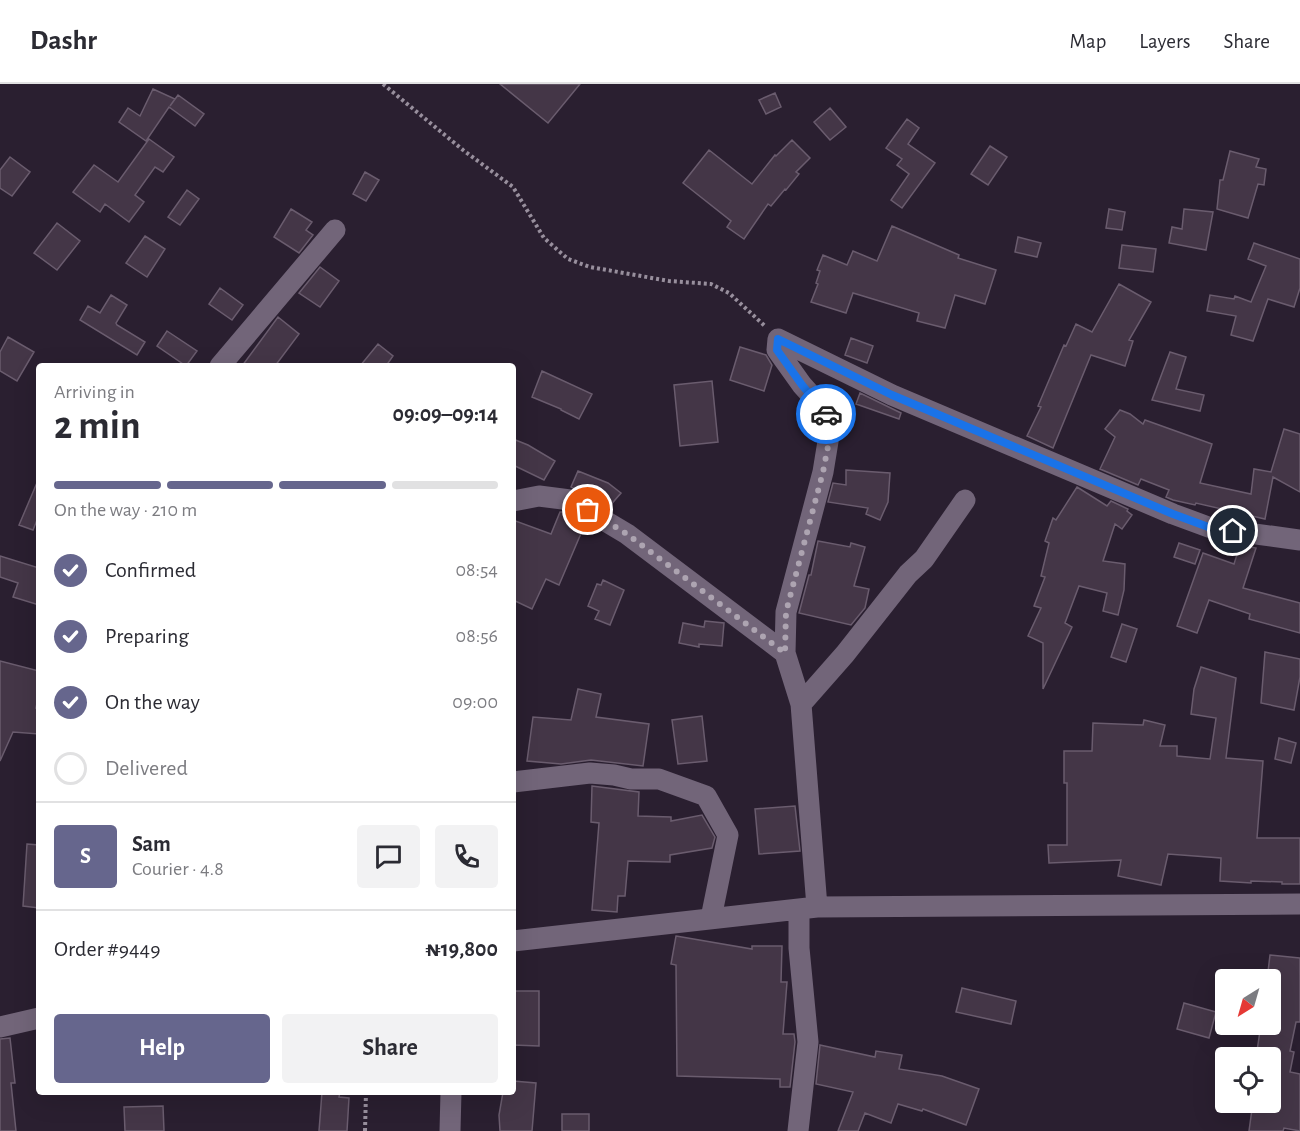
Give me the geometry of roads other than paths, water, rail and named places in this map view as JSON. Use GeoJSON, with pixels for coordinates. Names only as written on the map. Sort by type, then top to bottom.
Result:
{"type":"FeatureCollection","features":[{"type":"Feature","properties":{"kind":"street"},"geometry":{"type":"LineString","coordinates":[[223,363],[334,230]]}},
{"type":"Feature","properties":{"kind":"street"},"geometry":{"type":"LineString","coordinates":[[798,1131],[808,1042],[799,948],[808,908],[801,704],[785,653],[786,612],[823,472],[831,423],[820,405],[802,385],[777,350],[778,339],[892,395],[1173,514],[1211,528],[1300,540]]}},
{"type":"Feature","properties":{"kind":"street"},"geometry":{"type":"LineString","coordinates":[[516,500],[539,496],[570,500],[627,534],[785,653]]}},
{"type":"Feature","properties":{"kind":"street"},"geometry":{"type":"LineString","coordinates":[[801,704],[845,654],[908,574],[924,559],[965,500]]}},
{"type":"Feature","properties":{"kind":"street"},"geometry":{"type":"LineString","coordinates":[[516,782],[590,773],[631,779],[659,779],[706,796],[728,835],[711,918]]}},
{"type":"Feature","properties":{"kind":"street"},"geometry":{"type":"LineString","coordinates":[[516,941],[808,908],[1300,904]]}},
{"type":"Feature","properties":{"kind":"street"},"geometry":{"type":"LineString","coordinates":[[0,1027],[36,1019]]}},
{"type":"Feature","properties":{"kind":"street"},"geometry":{"type":"LineString","coordinates":[[450,1131],[451,1095]]}}]}
